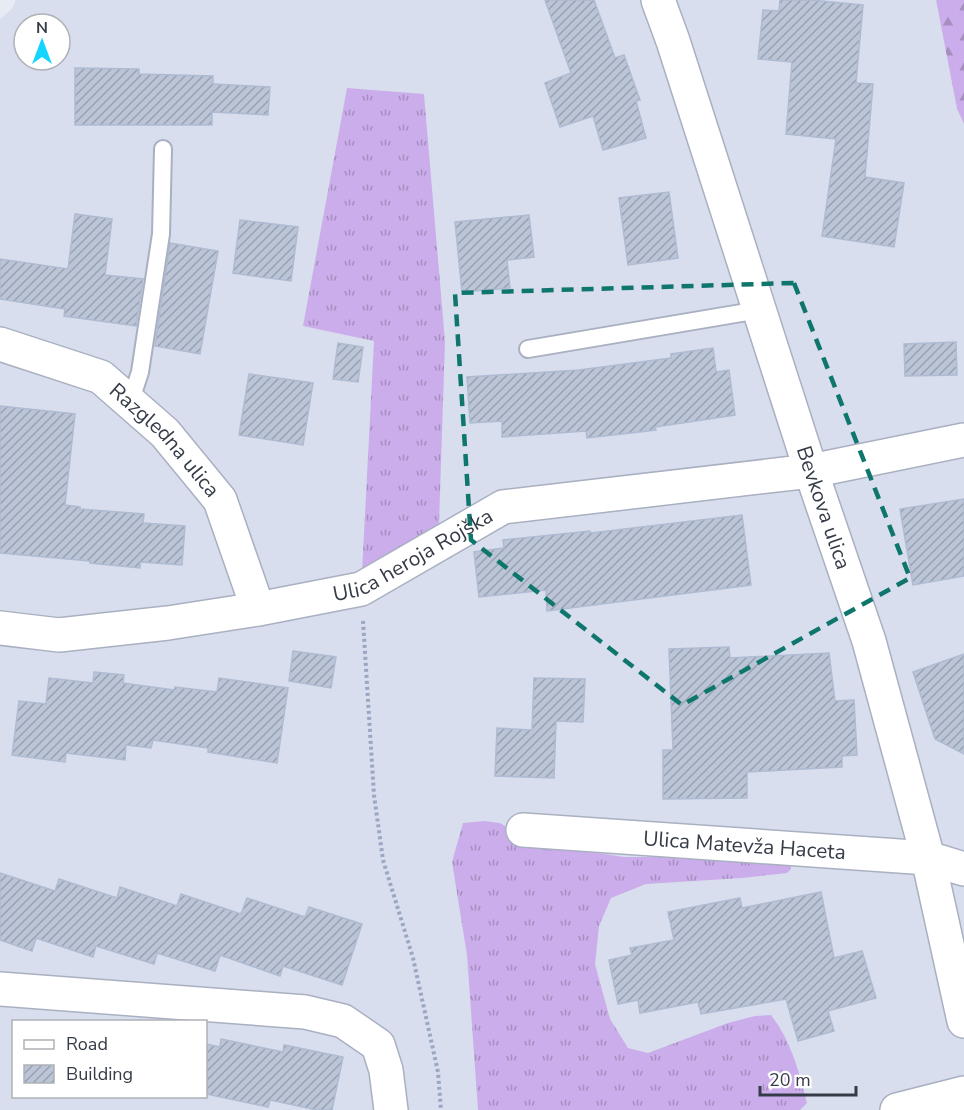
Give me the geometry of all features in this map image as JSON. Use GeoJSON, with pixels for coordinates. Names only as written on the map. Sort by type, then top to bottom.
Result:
{"type":"FeatureCollection","features":[{"type":"Feature","properties":{"kind":"street","name":"Bevkova ulica"},"geometry":{"type":"LineString","coordinates":[[658,0],[811,471],[869,641],[928,858],[964,1021]]}},
{"type":"Feature","properties":{"kind":"street","name":"Razgledna ulica"},"geometry":{"type":"LineString","coordinates":[[0,345],[101,377],[165,434],[219,500],[258,609]]}},
{"type":"Feature","properties":{"kind":"street","name":"Ulica heroja Rojška"},"geometry":{"type":"LineString","coordinates":[[0,628],[59,635],[168,623],[362,589],[503,507],[811,471],[964,440]]}},
{"type":"Feature","properties":{"kind":"street","name":"Ulica Matevža Haceta"},"geometry":{"type":"LineString","coordinates":[[523,830],[928,858],[964,869]]}},
{"type":"Feature","properties":{"kind":"street"},"geometry":{"type":"LineString","coordinates":[[0,989],[306,1012],[343,1021],[378,1045],[386,1070],[391,1110]]}},
{"type":"Feature","properties":{"kind":"street"},"geometry":{"type":"LineString","coordinates":[[897,1110],[964,1093]]}},
{"type":"Feature","properties":{"kind":"lane"},"geometry":{"type":"LineString","coordinates":[[130,403],[140,372],[161,234],[163,149]]}},
{"type":"Feature","properties":{"kind":"lane"},"geometry":{"type":"LineString","coordinates":[[528,349],[759,310]]}},
{"type":"Feature","properties":{"kind":"path"},"geometry":{"type":"LineString","coordinates":[[362,589],[374,795],[382,860],[413,958],[438,1072],[441,1110]]}},
{"type":"Feature","properties":{"kind":"highlighted area"},"geometry":{"type":"Polygon","coordinates":[[[794,283],[910,578],[682,705],[471,540],[455,293],[794,283]]]}},
{"type":"Feature","properties":{"kind":"shaded area"},"geometry":{"type":"Polygon","coordinates":[[[16,0],[936,0],[957,109],[964,124],[964,1110],[0,1110],[0,19],[12,9],[16,0]]]}},
{"type":"Feature","properties":{"kind":"green space"},"geometry":{"type":"Polygon","coordinates":[[[936,0],[964,0],[964,124],[957,109],[936,0]]]}},
{"type":"Feature","properties":{"kind":"green space"},"geometry":{"type":"Polygon","coordinates":[[[347,88],[424,94],[445,342],[439,524],[362,572],[374,341],[303,326],[347,88]]]}},
{"type":"Feature","properties":{"kind":"green space"},"geometry":{"type":"Polygon","coordinates":[[[484,821],[500,823],[532,843],[624,857],[731,857],[791,863],[791,869],[787,873],[646,884],[611,898],[599,926],[595,964],[610,1019],[628,1048],[648,1053],[728,1023],[755,1016],[771,1015],[789,1046],[807,1103],[800,1110],[478,1110],[467,955],[452,862],[463,823],[484,821]]]}},
{"type":"Feature","properties":{"kind":"building"},"geometry":{"type":"Polygon","coordinates":[[[545,0],[594,0],[615,58],[624,55],[640,100],[636,101],[646,138],[603,150],[593,116],[560,127],[545,83],[571,73],[545,0]]]}},
{"type":"Feature","properties":{"kind":"building"},"geometry":{"type":"Polygon","coordinates":[[[780,0],[811,0],[863,5],[856,83],[873,84],[865,177],[904,183],[894,247],[822,236],[836,139],[786,134],[792,62],[758,59],[763,10],[779,11],[780,0]]]}},
{"type":"Feature","properties":{"kind":"building"},"geometry":{"type":"Polygon","coordinates":[[[75,68],[139,69],[139,74],[213,76],[213,84],[270,87],[268,115],[212,112],[212,125],[75,125],[75,68]]]}},
{"type":"Feature","properties":{"kind":"building"},"geometry":{"type":"Polygon","coordinates":[[[669,192],[678,258],[628,265],[619,198],[669,192]]]}},
{"type":"Feature","properties":{"kind":"building"},"geometry":{"type":"Polygon","coordinates":[[[75,214],[112,219],[105,275],[143,279],[136,326],[64,316],[65,309],[0,299],[0,259],[68,269],[75,214]]]}},
{"type":"Feature","properties":{"kind":"building"},"geometry":{"type":"Polygon","coordinates":[[[529,215],[534,257],[507,260],[510,288],[462,292],[455,222],[529,215]]]}},
{"type":"Feature","properties":{"kind":"building"},"geometry":{"type":"Polygon","coordinates":[[[240,220],[298,227],[291,281],[233,273],[240,220]]]}},
{"type":"Feature","properties":{"kind":"building"},"geometry":{"type":"Polygon","coordinates":[[[170,243],[218,251],[200,354],[155,346],[170,243]]]}},
{"type":"Feature","properties":{"kind":"building"},"geometry":{"type":"Polygon","coordinates":[[[956,342],[957,375],[905,376],[904,344],[956,342]]]}},
{"type":"Feature","properties":{"kind":"building"},"geometry":{"type":"Polygon","coordinates":[[[338,343],[363,347],[358,382],[333,379],[338,343]]]}},
{"type":"Feature","properties":{"kind":"building"},"geometry":{"type":"Polygon","coordinates":[[[713,348],[716,372],[729,370],[735,415],[655,427],[656,430],[587,438],[586,431],[502,437],[502,421],[470,423],[467,377],[579,370],[671,358],[671,354],[713,348]]]}},
{"type":"Feature","properties":{"kind":"building"},"geometry":{"type":"Polygon","coordinates":[[[249,374],[313,383],[303,445],[239,435],[249,374]]]}},
{"type":"Feature","properties":{"kind":"building"},"geometry":{"type":"Polygon","coordinates":[[[0,406],[75,414],[65,505],[80,507],[80,509],[144,514],[143,523],[185,526],[182,565],[140,562],[140,568],[0,553],[0,406]]]}},
{"type":"Feature","properties":{"kind":"building"},"geometry":{"type":"Polygon","coordinates":[[[964,499],[964,576],[913,585],[900,509],[964,499]]]}},
{"type":"Feature","properties":{"kind":"building"},"geometry":{"type":"Polygon","coordinates":[[[742,515],[751,585],[547,611],[546,590],[479,597],[474,552],[504,548],[503,540],[590,531],[591,533],[742,515]]]}},
{"type":"Feature","properties":{"kind":"building"},"geometry":{"type":"Polygon","coordinates":[[[729,647],[730,658],[829,653],[835,701],[854,700],[857,755],[842,756],[842,767],[747,772],[747,798],[663,799],[663,750],[673,750],[669,649],[729,647]]]}},
{"type":"Feature","properties":{"kind":"building"},"geometry":{"type":"Polygon","coordinates":[[[293,651],[336,657],[331,688],[289,681],[293,651]]]}},
{"type":"Feature","properties":{"kind":"building"},"geometry":{"type":"Polygon","coordinates":[[[964,654],[964,754],[935,739],[913,672],[964,654]]]}},
{"type":"Feature","properties":{"kind":"building"},"geometry":{"type":"Polygon","coordinates":[[[94,672],[124,675],[123,683],[174,690],[175,687],[217,692],[219,678],[288,688],[277,763],[208,752],[208,748],[153,740],[151,748],[126,745],[125,760],[66,753],[65,762],[12,755],[19,701],[46,704],[49,678],[93,683],[94,672]]]}},
{"type":"Feature","properties":{"kind":"building"},"geometry":{"type":"Polygon","coordinates":[[[534,678],[585,679],[583,722],[556,721],[554,778],[495,776],[497,728],[532,730],[534,678]]]}},
{"type":"Feature","properties":{"kind":"building"},"geometry":{"type":"Polygon","coordinates":[[[0,873],[55,891],[59,879],[117,898],[120,887],[177,906],[181,894],[241,914],[247,898],[305,917],[309,907],[362,924],[342,985],[283,966],[280,976],[220,955],[215,971],[157,953],[154,964],[96,946],[93,957],[36,938],[32,951],[0,940],[0,873]]]}},
{"type":"Feature","properties":{"kind":"building"},"geometry":{"type":"Polygon","coordinates":[[[821,892],[834,958],[862,951],[876,998],[828,1011],[834,1031],[798,1041],[786,999],[701,1014],[698,1002],[640,1013],[638,1000],[618,1004],[609,960],[632,955],[630,948],[674,940],[668,912],[740,898],[742,908],[821,892]]]}},
{"type":"Feature","properties":{"kind":"building"},"geometry":{"type":"Polygon","coordinates":[[[221,1039],[283,1052],[284,1045],[343,1057],[332,1110],[317,1110],[270,1100],[268,1107],[207,1094],[207,1044],[220,1047],[221,1039]]]}}]}
